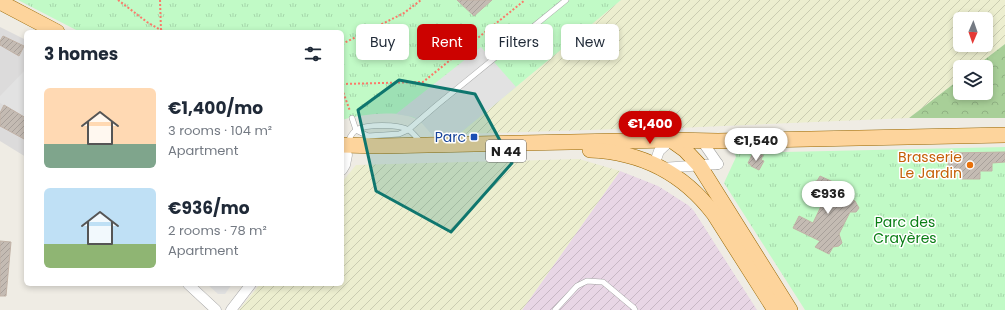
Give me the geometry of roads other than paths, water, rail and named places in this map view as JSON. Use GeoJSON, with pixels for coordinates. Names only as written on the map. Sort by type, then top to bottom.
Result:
{"type":"FeatureCollection","features":[{"type":"Feature","properties":{"kind":"main road"},"geometry":{"type":"LineString","coordinates":[[0,2],[53,30]]}},
{"type":"Feature","properties":{"kind":"main road"},"geometry":{"type":"LineString","coordinates":[[0,14],[31,30]]}},
{"type":"Feature","properties":{"kind":"main road"},"geometry":{"type":"LineString","coordinates":[[671,140],[702,141],[1005,135]]}},
{"type":"Feature","properties":{"kind":"main road"},"geometry":{"type":"LineString","coordinates":[[671,140],[685,150],[699,165],[790,310]]}},
{"type":"Feature","properties":{"kind":"main road","name":"N 44"},"geometry":{"type":"LineString","coordinates":[[354,146],[671,140]]}},
{"type":"Feature","properties":{"kind":"main road","name":"N 44"},"geometry":{"type":"LineString","coordinates":[[354,146],[587,150],[622,154],[658,166],[677,178],[702,199],[714,214],[775,310]]}},
{"type":"Feature","properties":{"kind":"street"},"geometry":{"type":"LineString","coordinates":[[671,140],[659,151],[658,166],[718,164],[702,141]]}},
{"type":"Feature","properties":{"kind":"street"},"geometry":{"type":"LineString","coordinates":[[344,167],[354,146]]}},
{"type":"Feature","properties":{"kind":"street"},"geometry":{"type":"LineString","coordinates":[[190,286],[216,310]]}},
{"type":"Feature","properties":{"kind":"street"},"geometry":{"type":"LineString","coordinates":[[231,310],[250,286]]}},
{"type":"Feature","properties":{"kind":"lane"},"geometry":{"type":"LineString","coordinates":[[354,146],[399,134],[408,130],[566,0]]}},
{"type":"Feature","properties":{"kind":"lane"},"geometry":{"type":"LineString","coordinates":[[352,118],[356,130],[354,146]]}},
{"type":"Feature","properties":{"kind":"lane"},"geometry":{"type":"LineString","coordinates":[[356,130],[373,126],[396,126],[408,130],[424,145]]}},
{"type":"Feature","properties":{"kind":"lane"},"geometry":{"type":"LineString","coordinates":[[354,146],[356,130]]}},
{"type":"Feature","properties":{"kind":"lane"},"geometry":{"type":"LineString","coordinates":[[555,310],[578,286],[587,281],[603,282],[636,310]]}},
{"type":"Feature","properties":{"kind":"place","name":"Parc"},"geometry":{"type":"Point","coordinates":[474,137]}},
{"type":"Feature","properties":{"kind":"place","name":"Brasserie Le Jardin"},"geometry":{"type":"Point","coordinates":[970,165]}},
{"type":"Feature","properties":{"kind":"park label","name":"Parc des Crayères"},"geometry":{"type":"Point","coordinates":[905,230]}}]}
